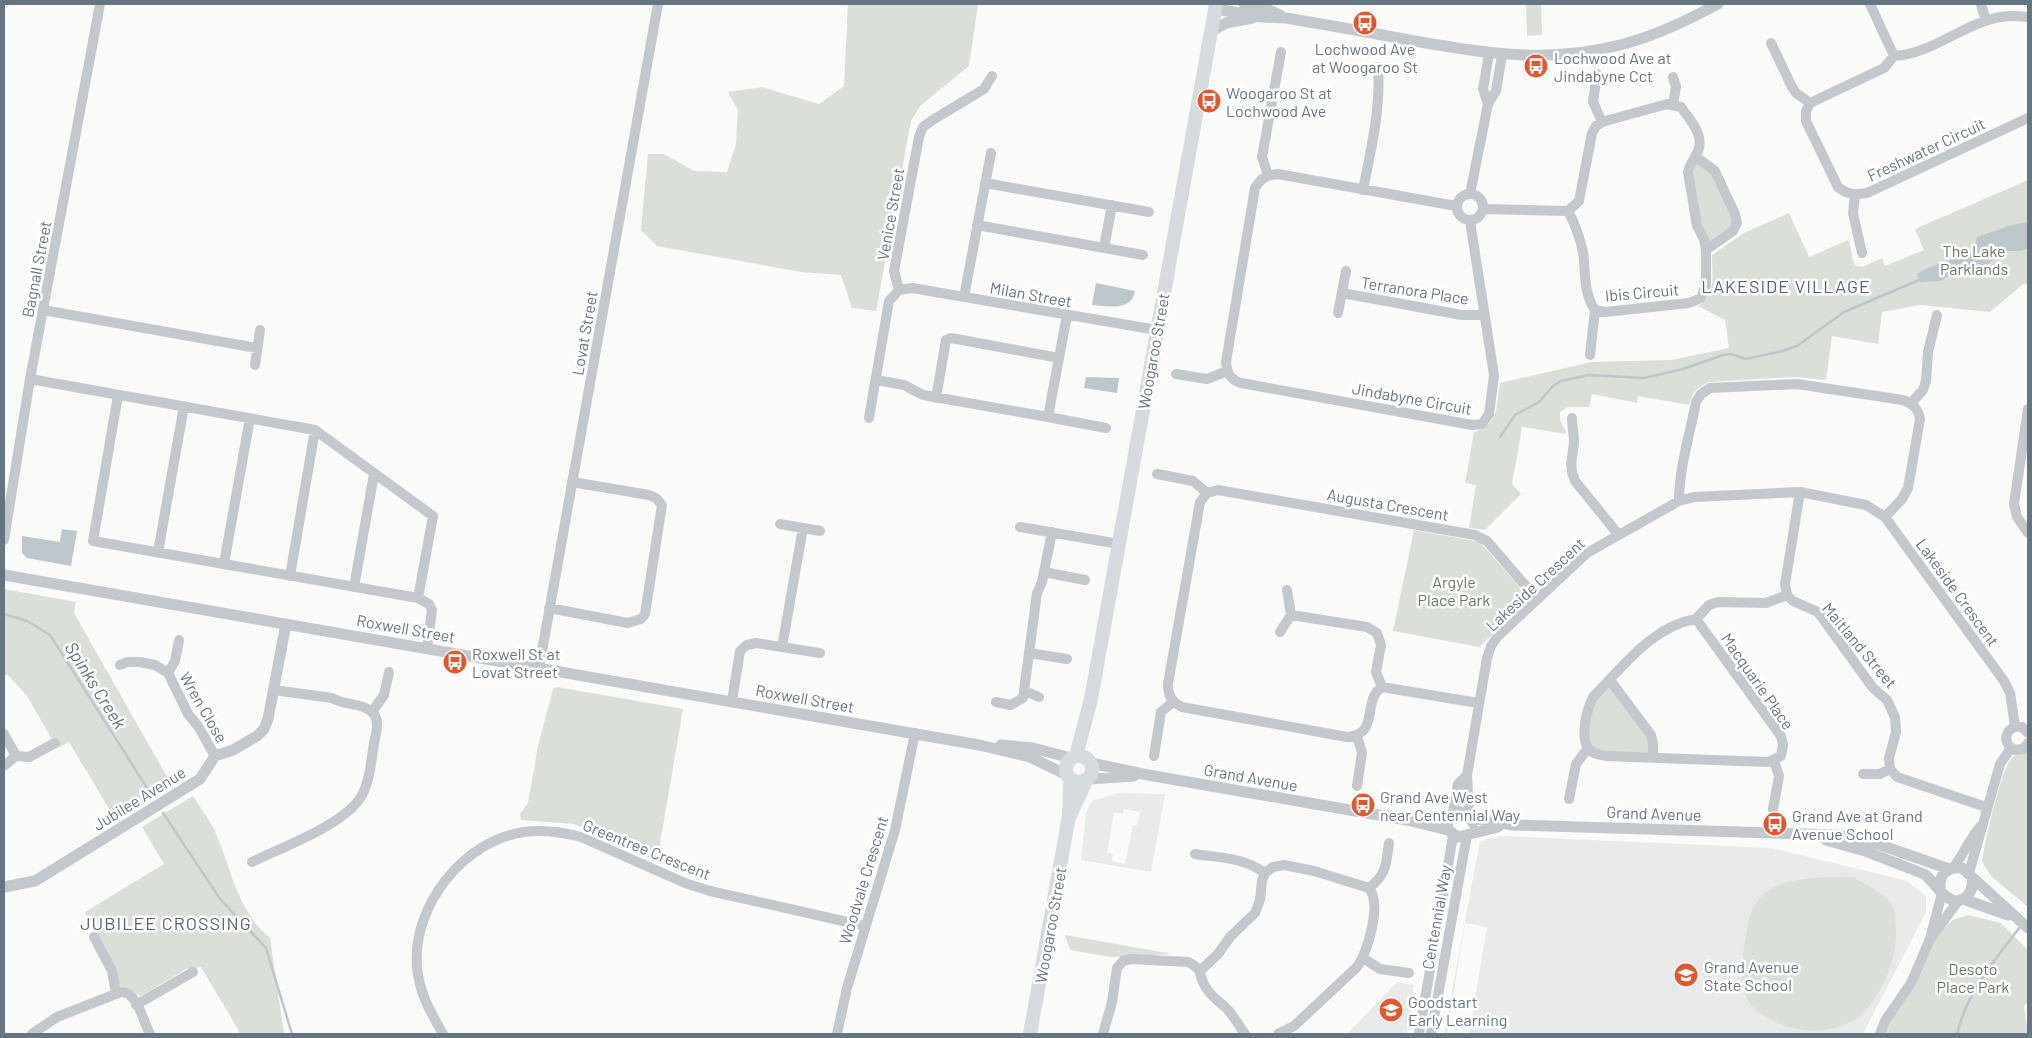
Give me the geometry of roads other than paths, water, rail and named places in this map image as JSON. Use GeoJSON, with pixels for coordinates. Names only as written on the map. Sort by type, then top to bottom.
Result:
{"type":"FeatureCollection","features":[{"type":"Feature","properties":{"kind":"main road","name":"Woogaroo Street"},"geometry":{"type":"LineString","coordinates":[[1082,759],[1091,699],[1216,6]]}},
{"type":"Feature","properties":{"kind":"main road","name":"Woogaroo Street"},"geometry":{"type":"LineString","coordinates":[[1030,1034],[1069,816],[1066,766],[1082,759]]}},
{"type":"Feature","properties":{"kind":"main road","name":"Woogaroo Street"},"geometry":{"type":"LineString","coordinates":[[1069,816],[1093,771],[1082,759]]}},
{"type":"Feature","properties":{"kind":"main road"},"geometry":{"type":"LineString","coordinates":[[1068,777],[1078,782],[1087,780]]}},
{"type":"Feature","properties":{"kind":"street","name":"Bagnall Street"},"geometry":{"type":"LineString","coordinates":[[4,540],[30,379],[100,4]]}},
{"type":"Feature","properties":{"kind":"street","name":"Lovat Street"},"geometry":{"type":"LineString","coordinates":[[539,668],[658,4]]}},
{"type":"Feature","properties":{"kind":"street"},"geometry":{"type":"LineString","coordinates":[[1244,4],[1262,7],[1286,18]]}},
{"type":"Feature","properties":{"kind":"street"},"geometry":{"type":"LineString","coordinates":[[1216,6],[1262,17],[1286,18],[1502,55],[1581,52],[1620,45],[1662,31],[1718,4]]}},
{"type":"Feature","properties":{"kind":"street"},"geometry":{"type":"LineString","coordinates":[[1870,4],[1894,56]]}},
{"type":"Feature","properties":{"kind":"street"},"geometry":{"type":"LineString","coordinates":[[1981,4],[1986,20]]}},
{"type":"Feature","properties":{"kind":"street"},"geometry":{"type":"LineString","coordinates":[[1212,31],[1226,24],[1262,17]]}},
{"type":"Feature","properties":{"kind":"street"},"geometry":{"type":"LineString","coordinates":[[1771,43],[1792,87],[1796,93],[1810,103],[1884,68],[1894,56],[1911,55],[1986,20],[2000,17],[2028,17]]}},
{"type":"Feature","properties":{"kind":"street"},"geometry":{"type":"LineString","coordinates":[[1268,175],[1262,157],[1281,52]]}},
{"type":"Feature","properties":{"kind":"street"},"geometry":{"type":"LineString","coordinates":[[1488,104],[1483,89],[1489,54]]}},
{"type":"Feature","properties":{"kind":"street"},"geometry":{"type":"LineString","coordinates":[[1470,194],[1488,104],[1496,91],[1502,55]]}},
{"type":"Feature","properties":{"kind":"street"},"geometry":{"type":"LineString","coordinates":[[1363,190],[1377,116],[1380,90],[1378,67]]}},
{"type":"Feature","properties":{"kind":"street"},"geometry":{"type":"LineString","coordinates":[[1597,74],[1593,102],[1602,122]]}},
{"type":"Feature","properties":{"kind":"street","name":"Venice Street"},"geometry":{"type":"LineString","coordinates":[[899,290],[894,271],[919,137],[923,128],[931,121],[984,89],[992,76]]}},
{"type":"Feature","properties":{"kind":"street"},"geometry":{"type":"LineString","coordinates":[[1484,208],[1568,211],[1579,200],[1592,133],[1602,122],[1673,104],[1676,87],[1673,77]]}},
{"type":"Feature","properties":{"kind":"street","name":"Freshwater Circuit"},"geometry":{"type":"LineString","coordinates":[[1810,103],[1806,111],[1806,121],[1838,187],[1846,193],[1855,195],[1867,193],[2028,118]]}},
{"type":"Feature","properties":{"kind":"street","name":"Ibis Circuit"},"geometry":{"type":"LineString","coordinates":[[1568,211],[1577,228],[1583,253],[1586,290],[1589,302],[1595,310],[1605,312],[1689,303],[1701,298],[1706,286],[1706,250],[1704,239],[1697,226],[1688,172],[1700,140],[1698,132],[1681,107],[1673,104]]}},
{"type":"Feature","properties":{"kind":"street"},"geometry":{"type":"LineString","coordinates":[[964,297],[990,153]]}},
{"type":"Feature","properties":{"kind":"street"},"geometry":{"type":"LineString","coordinates":[[1695,156],[1715,171],[1735,214],[1736,223],[1733,231],[1706,250]]}},
{"type":"Feature","properties":{"kind":"street"},"geometry":{"type":"LineString","coordinates":[[1176,374],[1207,379],[1227,371],[1226,362],[1255,188],[1260,180],[1268,175],[1278,174],[1456,206]]}},
{"type":"Feature","properties":{"kind":"street"},"geometry":{"type":"LineString","coordinates":[[985,182],[1149,212]]}},
{"type":"Feature","properties":{"kind":"street"},"geometry":{"type":"LineString","coordinates":[[1456,206],[1461,197],[1470,194],[1480,198],[1484,208]]}},
{"type":"Feature","properties":{"kind":"street"},"geometry":{"type":"LineString","coordinates":[[1855,195],[1853,213],[1862,253]]}},
{"type":"Feature","properties":{"kind":"street"},"geometry":{"type":"LineString","coordinates":[[1104,248],[1112,205]]}},
{"type":"Feature","properties":{"kind":"street"},"geometry":{"type":"LineString","coordinates":[[1456,206],[1460,216],[1470,221],[1479,217],[1484,208]]}},
{"type":"Feature","properties":{"kind":"street","name":"Jindabyne Circuit"},"geometry":{"type":"LineString","coordinates":[[1227,371],[1232,380],[1241,383],[1472,426],[1482,424],[1489,414],[1494,375],[1470,221]]}},
{"type":"Feature","properties":{"kind":"street"},"geometry":{"type":"LineString","coordinates":[[977,226],[1143,255]]}},
{"type":"Feature","properties":{"kind":"street","name":"Terranora Place"},"geometry":{"type":"LineString","coordinates":[[1338,313],[1346,271]]}},
{"type":"Feature","properties":{"kind":"street","name":"Milan Street"},"geometry":{"type":"LineString","coordinates":[[899,290],[912,288],[1157,330]]}},
{"type":"Feature","properties":{"kind":"street"},"geometry":{"type":"LineString","coordinates":[[869,418],[889,300],[899,290]]}},
{"type":"Feature","properties":{"kind":"street","name":"Terranora Place"},"geometry":{"type":"LineString","coordinates":[[1342,293],[1462,315],[1484,315]]}},
{"type":"Feature","properties":{"kind":"street"},"geometry":{"type":"LineString","coordinates":[[43,310],[257,348]]}},
{"type":"Feature","properties":{"kind":"street","name":"Ibis Circuit"},"geometry":{"type":"LineString","coordinates":[[1590,355],[1595,310]]}},
{"type":"Feature","properties":{"kind":"street"},"geometry":{"type":"LineString","coordinates":[[1911,403],[1923,390],[1926,380],[1928,352],[1937,314]]}},
{"type":"Feature","properties":{"kind":"street"},"geometry":{"type":"LineString","coordinates":[[1048,418],[1067,315]]}},
{"type":"Feature","properties":{"kind":"street"},"geometry":{"type":"LineString","coordinates":[[255,365],[260,330]]}},
{"type":"Feature","properties":{"kind":"street"},"geometry":{"type":"LineString","coordinates":[[936,398],[946,340],[951,338],[1059,358]]}},
{"type":"Feature","properties":{"kind":"street"},"geometry":{"type":"LineString","coordinates":[[30,379],[315,430],[433,516],[418,598]]}},
{"type":"Feature","properties":{"kind":"street"},"geometry":{"type":"LineString","coordinates":[[876,380],[904,385],[923,395],[936,398],[1106,428]]}},
{"type":"Feature","properties":{"kind":"street"},"geometry":{"type":"LineString","coordinates":[[1679,501],[1679,479],[1684,465],[1696,402],[1700,394],[1710,388],[1797,384],[1911,403],[1918,410],[1920,419],[1908,488],[1902,499],[1884,517]]}},
{"type":"Feature","properties":{"kind":"street"},"geometry":{"type":"LineString","coordinates":[[118,395],[93,541],[418,598],[429,604],[432,610],[426,648]]}},
{"type":"Feature","properties":{"kind":"street"},"geometry":{"type":"LineString","coordinates":[[158,552],[184,406]]}},
{"type":"Feature","properties":{"kind":"street"},"geometry":{"type":"LineString","coordinates":[[2028,409],[2014,504],[2017,517],[2028,533]]}},
{"type":"Feature","properties":{"kind":"street"},"geometry":{"type":"LineString","coordinates":[[224,564],[250,418]]}},
{"type":"Feature","properties":{"kind":"street"},"geometry":{"type":"LineString","coordinates":[[1572,418],[1574,442],[1570,464],[1571,472],[1575,481],[1618,534]]}},
{"type":"Feature","properties":{"kind":"street"},"geometry":{"type":"LineString","coordinates":[[290,576],[315,430]]}},
{"type":"Feature","properties":{"kind":"street"},"geometry":{"type":"LineString","coordinates":[[354,587],[374,474]]}},
{"type":"Feature","properties":{"kind":"street"},"geometry":{"type":"LineString","coordinates":[[1157,474],[1193,481],[1207,493],[1200,502],[1168,684],[1168,694],[1173,702],[1182,707],[1347,737],[1357,736],[1365,729],[1372,699],[1376,691],[1382,687],[1478,703]]}},
{"type":"Feature","properties":{"kind":"street"},"geometry":{"type":"LineString","coordinates":[[549,608],[628,623],[641,620],[645,614],[662,505],[656,498],[649,495],[572,482]]}},
{"type":"Feature","properties":{"kind":"street","name":"Augusta Crescent"},"geometry":{"type":"LineString","coordinates":[[1207,493],[1218,490],[1475,535],[1487,541],[1537,599]]}},
{"type":"Feature","properties":{"kind":"street"},"geometry":{"type":"LineString","coordinates":[[1774,761],[1606,756],[1595,754],[1588,748],[1585,736],[1589,705],[1593,697],[1655,636],[1676,624],[1696,619],[1710,606],[1718,602],[1766,603],[1787,595],[1786,584],[1800,492]]}},
{"type":"Feature","properties":{"kind":"street","name":"Lakeside Crescent"},"geometry":{"type":"LineString","coordinates":[[1470,816],[1467,775],[1478,703],[1491,646],[1537,599],[1577,560],[1618,534],[1679,501],[1694,497],[1800,492],[1866,505],[1884,517],[2004,681],[2010,693],[2015,726],[2006,734],[2006,742],[2011,748],[2000,764],[1980,826],[1970,876]]}},
{"type":"Feature","properties":{"kind":"street"},"geometry":{"type":"LineString","coordinates":[[780,524],[820,531]]}},
{"type":"Feature","properties":{"kind":"street"},"geometry":{"type":"LineString","coordinates":[[1020,527],[1119,544]]}},
{"type":"Feature","properties":{"kind":"street"},"geometry":{"type":"LineString","coordinates":[[782,647],[803,528]]}},
{"type":"Feature","properties":{"kind":"street"},"geometry":{"type":"LineString","coordinates":[[996,702],[1011,705],[1023,698],[1037,594],[1044,572],[1052,532]]}},
{"type":"Feature","properties":{"kind":"street"},"geometry":{"type":"LineString","coordinates":[[1044,572],[1086,580]]}},
{"type":"Feature","properties":{"kind":"street","name":"Roxwell Street"},"geometry":{"type":"LineString","coordinates":[[4,575],[979,745],[1030,757],[1068,777]]}},
{"type":"Feature","properties":{"kind":"street"},"geometry":{"type":"LineString","coordinates":[[1280,632],[1290,615],[1287,590]]}},
{"type":"Feature","properties":{"kind":"street","name":"Maitland Street"},"geometry":{"type":"LineString","coordinates":[[1787,595],[1794,601],[1818,612],[1874,688],[1887,700],[1895,717],[1896,732],[1889,758],[1890,769]]}},
{"type":"Feature","properties":{"kind":"street"},"geometry":{"type":"LineString","coordinates":[[1290,615],[1368,628],[1377,633],[1381,646],[1376,672],[1382,687]]}},
{"type":"Feature","properties":{"kind":"street","name":"Macquarie Place"},"geometry":{"type":"LineString","coordinates":[[1696,619],[1781,736],[1783,744],[1781,756],[1774,761],[1779,776],[1773,809]]}},
{"type":"Feature","properties":{"kind":"street"},"geometry":{"type":"LineString","coordinates":[[215,756],[232,750],[257,736],[264,729],[268,719],[286,624]]}},
{"type":"Feature","properties":{"kind":"street","name":"Wren Close"},"geometry":{"type":"LineString","coordinates":[[168,673],[175,661],[179,640]]}},
{"type":"Feature","properties":{"kind":"street"},"geometry":{"type":"LineString","coordinates":[[732,701],[740,651],[743,647],[756,643],[820,653]]}},
{"type":"Feature","properties":{"kind":"street"},"geometry":{"type":"LineString","coordinates":[[1029,653],[1067,659]]}},
{"type":"Feature","properties":{"kind":"street","name":"Wren Close"},"geometry":{"type":"LineString","coordinates":[[120,665],[127,662],[140,662],[155,665],[168,673],[188,714],[198,726],[215,756]]}},
{"type":"Feature","properties":{"kind":"street"},"geometry":{"type":"LineString","coordinates":[[372,712],[384,695],[389,672]]}},
{"type":"Feature","properties":{"kind":"street"},"geometry":{"type":"LineString","coordinates":[[1610,680],[1651,735],[1653,758]]}},
{"type":"Feature","properties":{"kind":"street"},"geometry":{"type":"LineString","coordinates":[[252,862],[301,841],[352,808],[361,797],[367,783],[378,723],[372,712],[325,696],[274,690]]}},
{"type":"Feature","properties":{"kind":"street"},"geometry":{"type":"LineString","coordinates":[[1025,691],[1038,697]]}},
{"type":"Feature","properties":{"kind":"street"},"geometry":{"type":"LineString","coordinates":[[1154,756],[1162,712],[1173,702]]}},
{"type":"Feature","properties":{"kind":"street"},"geometry":{"type":"LineString","coordinates":[[2015,726],[2022,727],[2028,733]]}},
{"type":"Feature","properties":{"kind":"street","name":"Woodvale Crescent"},"geometry":{"type":"LineString","coordinates":[[837,1034],[847,988],[895,830],[915,733]]}},
{"type":"Feature","properties":{"kind":"street"},"geometry":{"type":"LineString","coordinates":[[4,734],[16,756]]}},
{"type":"Feature","properties":{"kind":"street"},"geometry":{"type":"LineString","coordinates":[[1357,736],[1362,753],[1357,786]]}},
{"type":"Feature","properties":{"kind":"street"},"geometry":{"type":"LineString","coordinates":[[4,766],[16,756],[29,757],[54,743]]}},
{"type":"Feature","properties":{"kind":"street"},"geometry":{"type":"LineString","coordinates":[[2011,748],[2019,750],[2028,743]]}},
{"type":"Feature","properties":{"kind":"street","name":"Roxwell Street"},"geometry":{"type":"LineString","coordinates":[[979,745],[1033,748],[1082,759]]}},
{"type":"Feature","properties":{"kind":"street"},"geometry":{"type":"LineString","coordinates":[[1569,799],[1576,764],[1588,748]]}},
{"type":"Feature","properties":{"kind":"street","name":"Jubilee Avenue"},"geometry":{"type":"LineString","coordinates":[[4,886],[35,881],[200,779],[215,756]]}},
{"type":"Feature","properties":{"kind":"street","name":"Grand Avenue"},"geometry":{"type":"LineString","coordinates":[[1082,759],[1148,775],[1407,820],[1463,837],[1512,825]]}},
{"type":"Feature","properties":{"kind":"street"},"geometry":{"type":"LineString","coordinates":[[1863,774],[1880,774],[1890,769],[1897,778],[1986,808]]}},
{"type":"Feature","properties":{"kind":"street","name":"Grand Avenue"},"geometry":{"type":"LineString","coordinates":[[1087,780],[1148,775]]}},
{"type":"Feature","properties":{"kind":"street","name":"Lakeside Crescent"},"geometry":{"type":"LineString","coordinates":[[1451,814],[1458,784],[1467,775]]}},
{"type":"Feature","properties":{"kind":"street","name":"Grand Avenue"},"geometry":{"type":"LineString","coordinates":[[1407,820],[1451,814],[1461,810],[1470,816],[1512,825],[1837,835],[1875,843],[1951,869],[1962,868],[2028,928]]}},
{"type":"Feature","properties":{"kind":"street"},"geometry":{"type":"LineString","coordinates":[[1450,833],[1446,822],[1451,814]]}},
{"type":"Feature","properties":{"kind":"street"},"geometry":{"type":"LineString","coordinates":[[1469,834],[1473,828],[1470,816]]}},
{"type":"Feature","properties":{"kind":"street","name":"Lakeside Crescent"},"geometry":{"type":"LineString","coordinates":[[1951,869],[1962,856],[1968,841],[1980,826]]}},
{"type":"Feature","properties":{"kind":"street","name":"Greentree Crescent"},"geometry":{"type":"LineString","coordinates":[[443,1034],[426,1006],[417,966],[418,944],[429,907],[440,889],[466,859],[495,842],[522,832],[543,831],[572,834],[710,892],[865,926]]}},
{"type":"Feature","properties":{"kind":"street","name":"Centennial Way"},"geometry":{"type":"LineString","coordinates":[[1419,1034],[1450,833]]}},
{"type":"Feature","properties":{"kind":"street","name":"Centennial Way"},"geometry":{"type":"LineString","coordinates":[[1431,1034],[1469,834]]}},
{"type":"Feature","properties":{"kind":"street","name":"Grand Avenue"},"geometry":{"type":"LineString","coordinates":[[1795,834],[1835,842],[1899,862],[1924,874],[1949,899],[1961,900],[2015,917]]}},
{"type":"Feature","properties":{"kind":"street"},"geometry":{"type":"LineString","coordinates":[[1369,888],[1380,880],[1384,871],[1389,843]]}},
{"type":"Feature","properties":{"kind":"street"},"geometry":{"type":"LineString","coordinates":[[1195,854],[1238,859],[1253,864],[1265,873]]}},
{"type":"Feature","properties":{"kind":"street"},"geometry":{"type":"LineString","coordinates":[[1201,970],[1218,954],[1230,937],[1255,914],[1265,873],[1273,867],[1284,865],[1314,871],[1369,888],[1375,895],[1375,904],[1363,958],[1294,1026],[1278,1034]]}},
{"type":"Feature","properties":{"kind":"street"},"geometry":{"type":"LineString","coordinates":[[1880,1034],[1885,1021],[1912,983],[1930,939],[1941,891],[1941,877],[1951,869]]}},
{"type":"Feature","properties":{"kind":"street"},"geometry":{"type":"LineString","coordinates":[[1930,939],[1961,900],[1972,890],[1970,876]]}},
{"type":"Feature","properties":{"kind":"street"},"geometry":{"type":"LineString","coordinates":[[94,937],[112,971],[116,993]]}},
{"type":"Feature","properties":{"kind":"street"},"geometry":{"type":"LineString","coordinates":[[1363,958],[1380,969],[1409,973]]}},
{"type":"Feature","properties":{"kind":"street"},"geometry":{"type":"LineString","coordinates":[[1103,1034],[1112,1002],[1117,968],[1123,961],[1154,960],[1188,962],[1201,970],[1204,985],[1212,996],[1227,1009],[1245,1034]]}},
{"type":"Feature","properties":{"kind":"street"},"geometry":{"type":"LineString","coordinates":[[136,1005],[192,972]]}},
{"type":"Feature","properties":{"kind":"street"},"geometry":{"type":"LineString","coordinates":[[32,1034],[57,1017],[116,993],[129,993],[150,1034]]}},
{"type":"Feature","properties":{"kind":"waterway"},"geometry":{"type":"LineString","coordinates":[[1500,437],[1515,415],[1539,402],[1553,386],[1561,381],[1589,375],[1644,378],[1683,369],[1723,355],[1731,354],[1746,359],[1782,351],[1797,346],[1844,312],[1919,280]]}},
{"type":"Feature","properties":{"kind":"waterway","name":"Spinks Creek"},"geometry":{"type":"LineString","coordinates":[[4,614],[27,621],[50,635],[149,791]]}},
{"type":"Feature","properties":{"kind":"waterway","name":"Spinks Creek"},"geometry":{"type":"LineString","coordinates":[[163,813],[220,899],[266,948],[292,1034]]}},
{"type":"Feature","properties":{"kind":"waterway"},"geometry":{"type":"LineString","coordinates":[[1957,1034],[1967,1004],[1974,991],[2020,927]]}},
{"type":"Feature","properties":{"kind":"place","name":"Lochwood Ave at Woogaroo St"},"geometry":{"type":"Point","coordinates":[1365,23]}},
{"type":"Feature","properties":{"kind":"place","name":"Lochwood Ave at Jindabyne Cct"},"geometry":{"type":"Point","coordinates":[1536,66]}},
{"type":"Feature","properties":{"kind":"place","name":"Woogaroo St at Lochwood Ave"},"geometry":{"type":"Point","coordinates":[1209,101]}},
{"type":"Feature","properties":{"kind":"place","name":"Roxwell St at Lovat Street"},"geometry":{"type":"Point","coordinates":[455,662]}},
{"type":"Feature","properties":{"kind":"place","name":"Grand Ave West near Centennial Way"},"geometry":{"type":"Point","coordinates":[1363,805]}},
{"type":"Feature","properties":{"kind":"place","name":"Grand Ave at Grand Avenue School"},"geometry":{"type":"Point","coordinates":[1775,824]}},
{"type":"Feature","properties":{"kind":"place","name":"Grand Avenue State School"},"geometry":{"type":"Point","coordinates":[1686,975]}},
{"type":"Feature","properties":{"kind":"place","name":"Goodstart Early Learning"},"geometry":{"type":"Point","coordinates":[1391,1010]}},
{"type":"Feature","properties":{"kind":"district","name":"LAKESIDE VILLAGE"},"geometry":{"type":"Point","coordinates":[1786,286]}},
{"type":"Feature","properties":{"kind":"district","name":"JUBILEE CROSSING"},"geometry":{"type":"Point","coordinates":[166,923]}},
{"type":"Feature","properties":{"kind":"park label","name":"The Lake Parklands"},"geometry":{"type":"Point","coordinates":[1974,259]}},
{"type":"Feature","properties":{"kind":"park label","name":"Argyle Place Park"},"geometry":{"type":"Point","coordinates":[1454,590]}},
{"type":"Feature","properties":{"kind":"park label","name":"Desoto Place Park"},"geometry":{"type":"Point","coordinates":[1973,977]}}]}
